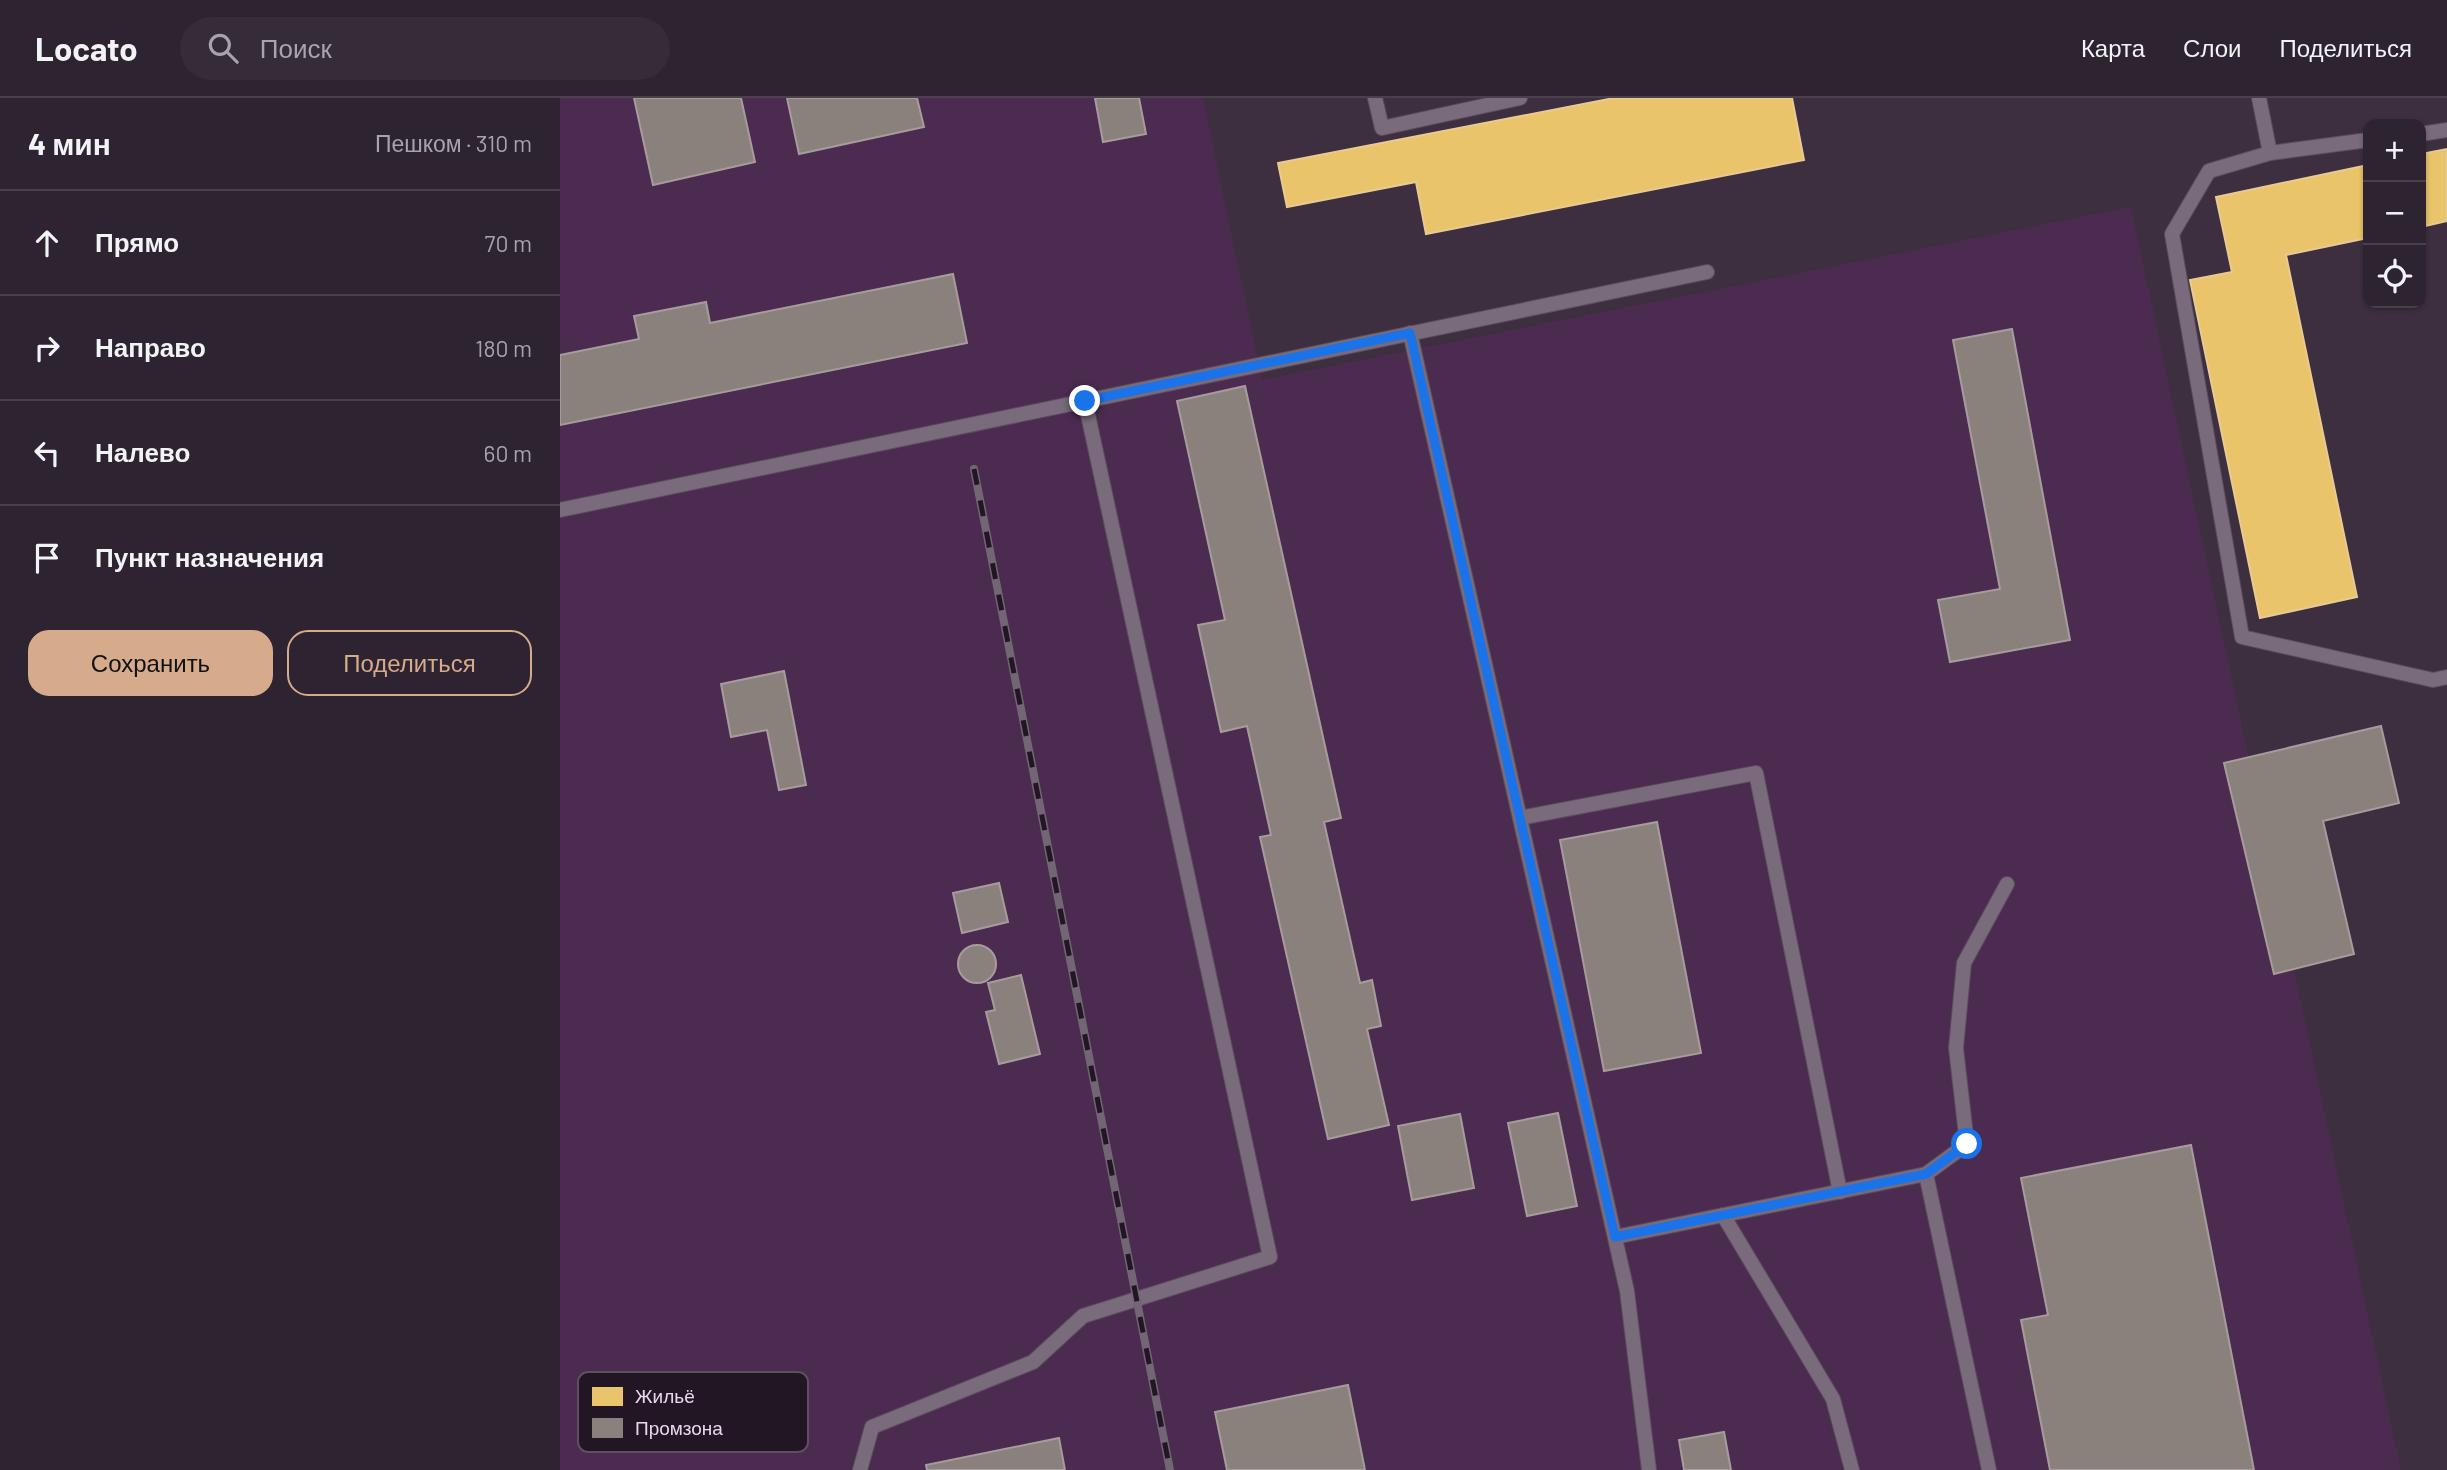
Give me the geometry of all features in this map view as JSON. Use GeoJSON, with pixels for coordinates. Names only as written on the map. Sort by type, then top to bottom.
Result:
{"type":"FeatureCollection","features":[{"type":"Feature","properties":{"kind":"lane"},"geometry":{"type":"LineString","coordinates":[[1375,98],[1382,128],[1520,98]]}},
{"type":"Feature","properties":{"kind":"lane"},"geometry":{"type":"LineString","coordinates":[[2259,98],[2270,153]]}},
{"type":"Feature","properties":{"kind":"lane"},"geometry":{"type":"LineString","coordinates":[[2426,133],[2447,130]]}},
{"type":"Feature","properties":{"kind":"lane"},"geometry":{"type":"LineString","coordinates":[[2363,141],[2270,153],[2209,171],[2172,234],[2242,637],[2433,680],[2447,677]]}},
{"type":"Feature","properties":{"kind":"lane"},"geometry":{"type":"LineString","coordinates":[[560,510],[1707,272]]}},
{"type":"Feature","properties":{"kind":"lane"},"geometry":{"type":"LineString","coordinates":[[1410,333],[1627,1291],[1649,1470]]}},
{"type":"Feature","properties":{"kind":"lane"},"geometry":{"type":"LineString","coordinates":[[860,1470],[872,1427],[1033,1362],[1083,1316],[1270,1257],[1085,401]]}},
{"type":"Feature","properties":{"kind":"lane"},"geometry":{"type":"LineString","coordinates":[[1520,818],[1756,773],[1840,1192]]}},
{"type":"Feature","properties":{"kind":"lane"},"geometry":{"type":"LineString","coordinates":[[1615,1237],[1926,1174],[1967,1144],[1956,1048],[1964,963],[2007,884]]}},
{"type":"Feature","properties":{"kind":"lane"},"geometry":{"type":"LineString","coordinates":[[1926,1174],[1989,1470]]}},
{"type":"Feature","properties":{"kind":"lane"},"geometry":{"type":"LineString","coordinates":[[1723,1215],[1833,1399],[1852,1470]]}},
{"type":"Feature","properties":{"kind":"shaded area"},"geometry":{"type":"Polygon","coordinates":[[[560,98],[1203,98],[1262,380],[2131,207],[2401,1470],[560,1470],[560,98]]]}},
{"type":"Feature","properties":{"kind":"building: Жильё"},"geometry":{"type":"Polygon","coordinates":[[[1614,98],[1792,98],[1804,160],[1426,234],[1416,182],[1287,207],[1278,163],[1614,98]]]}},
{"type":"Feature","properties":{"kind":"building: Жильё"},"geometry":{"type":"Polygon","coordinates":[[[2447,149],[2447,221],[2426,226],[2426,182],[2426,153],[2447,149]]]}},
{"type":"Feature","properties":{"kind":"building: Жильё"},"geometry":{"type":"Polygon","coordinates":[[[2363,166],[2363,239],[2286,255],[2357,597],[2260,618],[2190,280],[2232,272],[2216,197],[2363,166]]]}},
{"type":"Feature","properties":{"kind":"building: Промзона"},"geometry":{"type":"Polygon","coordinates":[[[634,98],[741,98],[755,162],[653,185],[634,98]]]}},
{"type":"Feature","properties":{"kind":"building: Промзона"},"geometry":{"type":"Polygon","coordinates":[[[787,98],[917,98],[924,127],[799,154],[787,98]]]}},
{"type":"Feature","properties":{"kind":"building: Промзона"},"geometry":{"type":"Polygon","coordinates":[[[1095,98],[1139,98],[1146,134],[1103,142],[1095,98]]]}},
{"type":"Feature","properties":{"kind":"building: Промзона"},"geometry":{"type":"Polygon","coordinates":[[[953,274],[967,343],[560,425],[560,355],[639,339],[634,316],[706,302],[710,323],[953,274]]]}},
{"type":"Feature","properties":{"kind":"building: Промзона"},"geometry":{"type":"Polygon","coordinates":[[[2012,329],[2070,640],[1950,662],[1938,600],[2000,589],[1953,340],[2012,329]]]}},
{"type":"Feature","properties":{"kind":"building: Промзона"},"geometry":{"type":"Polygon","coordinates":[[[1245,386],[1341,818],[1324,822],[1360,983],[1372,980],[1381,1026],[1367,1029],[1389,1125],[1328,1139],[1260,837],[1271,835],[1247,726],[1221,732],[1198,625],[1225,620],[1177,401],[1245,386]]]}},
{"type":"Feature","properties":{"kind":"building: Промзона"},"geometry":{"type":"Polygon","coordinates":[[[784,671],[806,785],[779,790],[767,730],[731,737],[721,684],[784,671]]]}},
{"type":"Feature","properties":{"kind":"building: Промзона"},"geometry":{"type":"Polygon","coordinates":[[[2381,726],[2399,803],[2323,821],[2354,954],[2274,974],[2224,763],[2381,726]]]}},
{"type":"Feature","properties":{"kind":"building: Промзона"},"geometry":{"type":"Polygon","coordinates":[[[1657,822],[1701,1053],[1604,1071],[1560,840],[1657,822]]]}},
{"type":"Feature","properties":{"kind":"building: Промзона"},"geometry":{"type":"Polygon","coordinates":[[[999,883],[1008,922],[962,933],[953,893],[999,883]]]}},
{"type":"Feature","properties":{"kind":"building: Промзона"},"geometry":{"type":"Polygon","coordinates":[[[977,945],[990,951],[996,964],[990,977],[977,983],[964,977],[958,964],[964,951],[977,945]]]}},
{"type":"Feature","properties":{"kind":"building: Промзона"},"geometry":{"type":"Polygon","coordinates":[[[1021,975],[1040,1054],[999,1064],[986,1012],[995,1010],[988,983],[1021,975]]]}},
{"type":"Feature","properties":{"kind":"building: Промзона"},"geometry":{"type":"Polygon","coordinates":[[[1558,1113],[1577,1206],[1527,1216],[1508,1123],[1558,1113]]]}},
{"type":"Feature","properties":{"kind":"building: Промзона"},"geometry":{"type":"Polygon","coordinates":[[[1460,1114],[1474,1188],[1412,1200],[1398,1126],[1460,1114]]]}},
{"type":"Feature","properties":{"kind":"building: Промзона"},"geometry":{"type":"Polygon","coordinates":[[[2191,1145],[2254,1470],[2050,1470],[2021,1320],[2048,1315],[2021,1178],[2191,1145]]]}},
{"type":"Feature","properties":{"kind":"building: Промзона"},"geometry":{"type":"Polygon","coordinates":[[[1348,1385],[1365,1470],[1227,1470],[1215,1412],[1348,1385]]]}},
{"type":"Feature","properties":{"kind":"building: Промзона"},"geometry":{"type":"Polygon","coordinates":[[[1724,1432],[1731,1470],[1684,1470],[1679,1440],[1724,1432]]]}},
{"type":"Feature","properties":{"kind":"building: Промзона"},"geometry":{"type":"Polygon","coordinates":[[[1059,1438],[1065,1470],[927,1470],[926,1465],[1059,1438]]]}},
{"type":"Feature","properties":{"kind":"railway"},"geometry":{"type":"LineString","coordinates":[[974,469],[1170,1470]]}},
{"type":"Feature","properties":{"kind":"route"},"geometry":{"type":"LineString","coordinates":[[1085,401],[1410,333],[1615,1237],[1926,1174],[1967,1144]]}}]}
